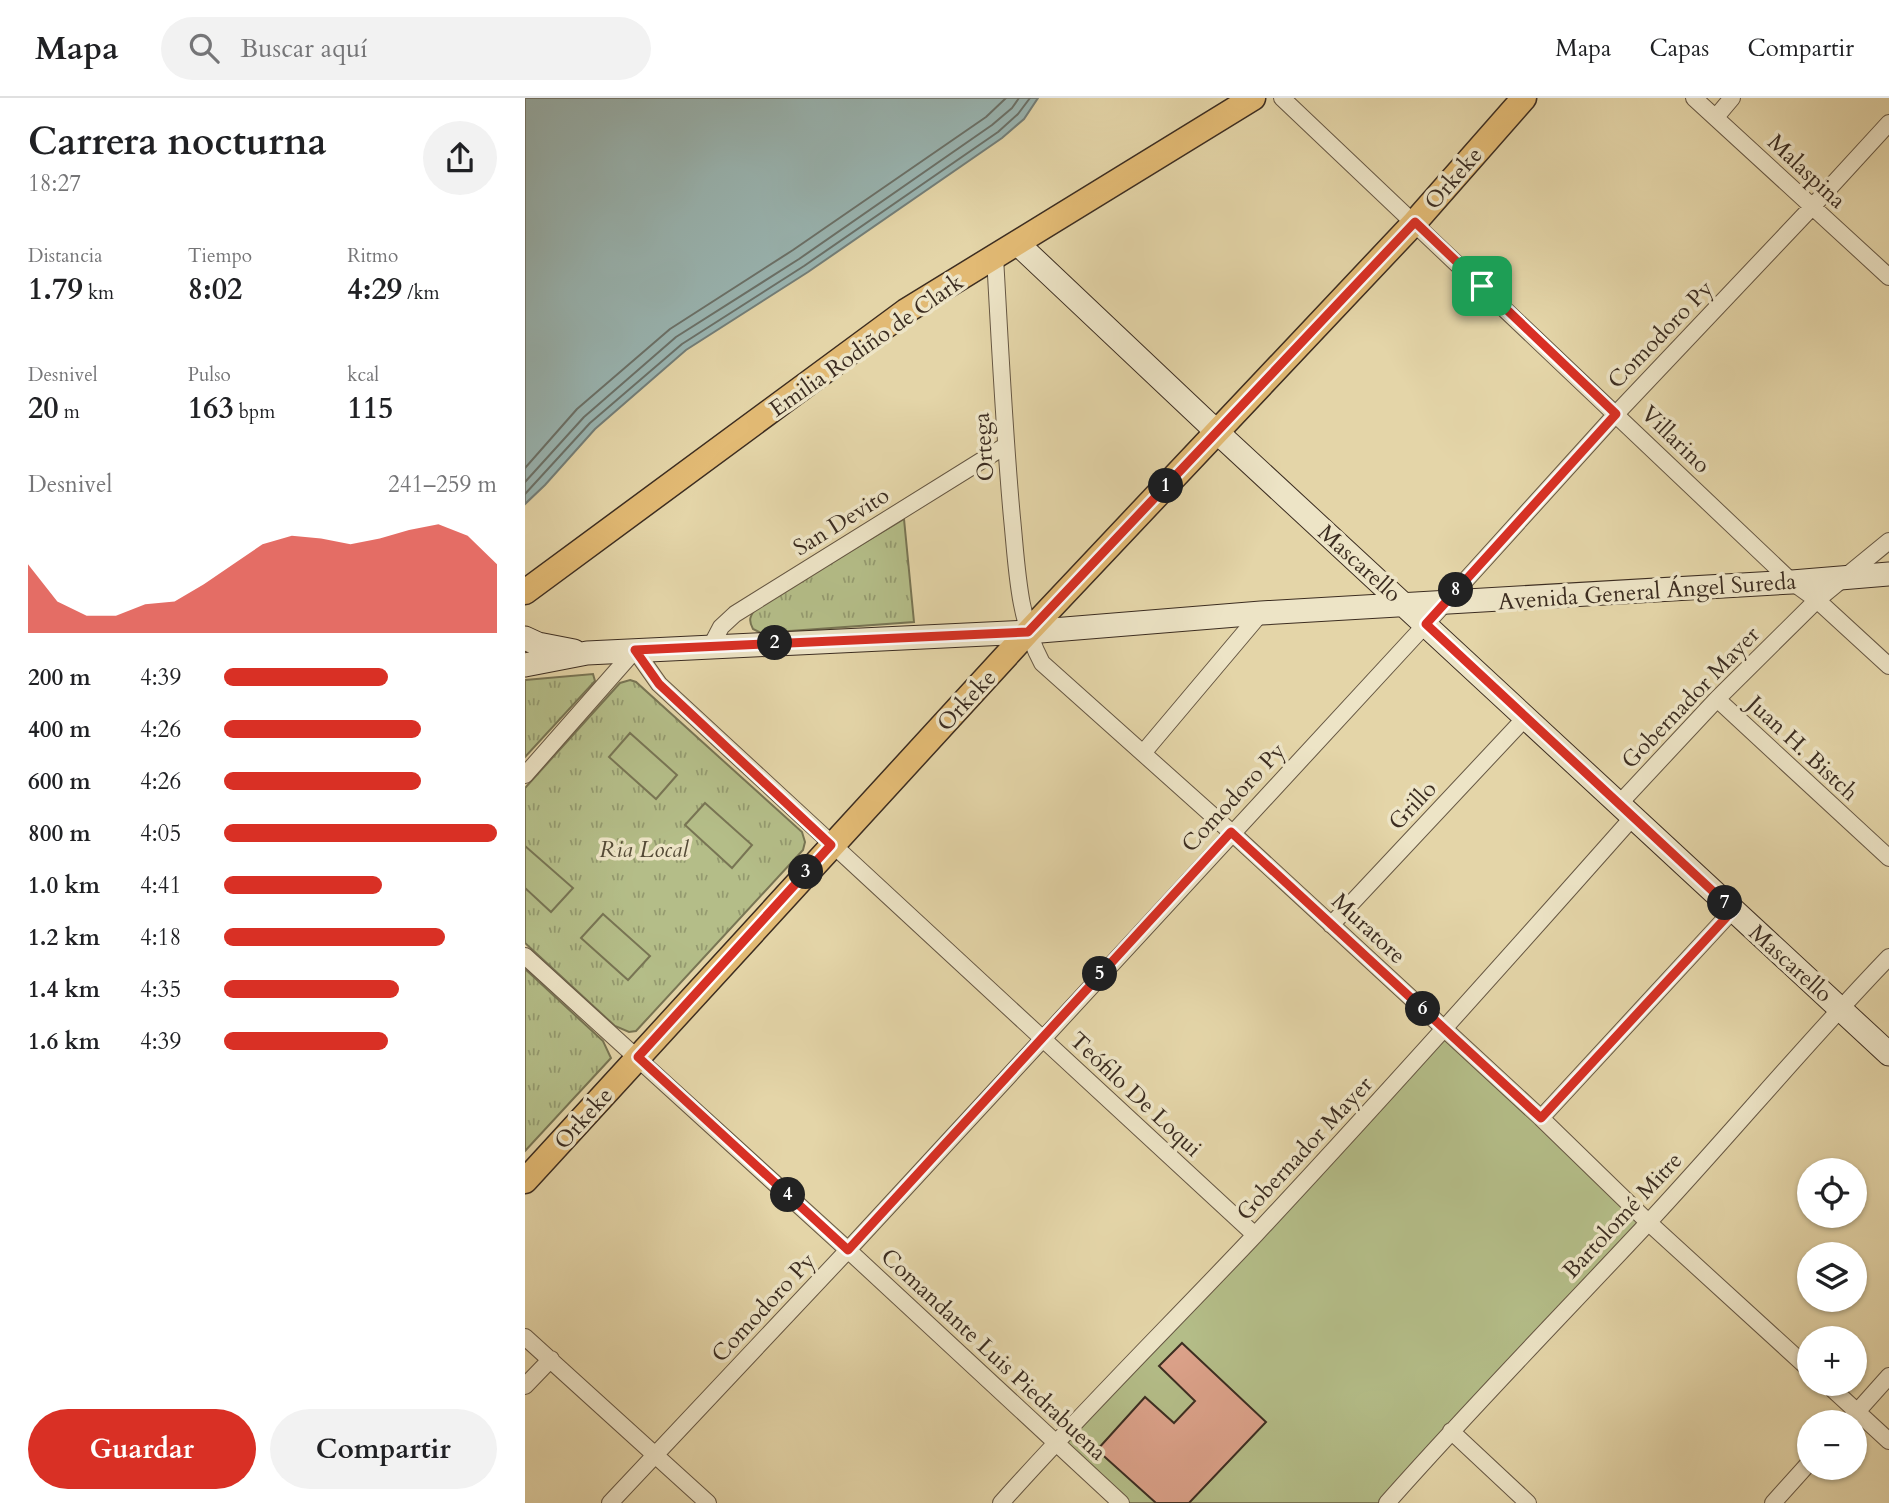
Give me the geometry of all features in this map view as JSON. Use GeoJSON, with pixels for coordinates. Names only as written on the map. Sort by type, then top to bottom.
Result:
{"type":"FeatureCollection","features":[{"type":"Feature","properties":{"kind":"main road","name":"Emilia Rodiño de Clark"},"geometry":{"type":"LineString","coordinates":[[525,592],[906,311],[1252,98]]}},
{"type":"Feature","properties":{"kind":"main road","name":"Orkeke"},"geometry":{"type":"LineString","coordinates":[[525,1181],[1028,632],[1415,222],[1524,98]]}},
{"type":"Feature","properties":{"kind":"main road","name":"Mascarello"},"geometry":{"type":"LineString","coordinates":[[1017,243],[1217,432],[1889,1054]]}},
{"type":"Feature","properties":{"kind":"main road","name":"Emilia Rodiño de Clark"},"geometry":{"type":"LineString","coordinates":[[525,607],[537,589],[562,564]]}},
{"type":"Feature","properties":{"kind":"main road","name":"Avenida General Ángel Sureda"},"geometry":{"type":"LineString","coordinates":[[587,653],[1028,632],[1261,613],[1889,574]]}},
{"type":"Feature","properties":{"kind":"main road"},"geometry":{"type":"LineString","coordinates":[[525,638],[538,644],[587,653]]}},
{"type":"Feature","properties":{"kind":"main road"},"geometry":{"type":"LineString","coordinates":[[525,665],[587,653]]}},
{"type":"Feature","properties":{"kind":"street","name":"Villarino"},"geometry":{"type":"LineString","coordinates":[[1282,98],[1792,582],[1817,600],[1889,666]]}},
{"type":"Feature","properties":{"kind":"street","name":"Malaspina"},"geometry":{"type":"LineString","coordinates":[[1694,98],[1889,277]]}},
{"type":"Feature","properties":{"kind":"street"},"geometry":{"type":"LineString","coordinates":[[1716,117],[1732,98]]}},
{"type":"Feature","properties":{"kind":"street","name":"Comodoro Py"},"geometry":{"type":"LineString","coordinates":[[610,1503],[848,1250],[1231,832],[1426,624],[1616,414],[1889,123]]}},
{"type":"Feature","properties":{"kind":"street","name":"Ortega"},"geometry":{"type":"LineString","coordinates":[[995,257],[1005,446],[1019,589],[1028,632]]}},
{"type":"Feature","properties":{"kind":"street","name":"San Devito"},"geometry":{"type":"LineString","coordinates":[[711,646],[720,627],[735,614],[1005,446]]}},
{"type":"Feature","properties":{"kind":"street","name":"Gobernador Mayer"},"geometry":{"type":"LineString","coordinates":[[1001,1503],[1255,1235],[1445,1029],[1717,699],[1842,577],[1863,564],[1889,541]]}},
{"type":"Feature","properties":{"kind":"street"},"geometry":{"type":"LineString","coordinates":[[1143,753],[1261,613]]}},
{"type":"Feature","properties":{"kind":"street","name":"Muratore"},"geometry":{"type":"LineString","coordinates":[[1028,632],[1042,663],[1231,832],[1797,1358]]}},
{"type":"Feature","properties":{"kind":"street"},"geometry":{"type":"LineString","coordinates":[[525,775],[635,650]]}},
{"type":"Feature","properties":{"kind":"street","name":"Teófilo De Loqui"},"geometry":{"type":"LineString","coordinates":[[635,650],[659,684],[1255,1235]]}},
{"type":"Feature","properties":{"kind":"street","name":"Juan H. Bistch"},"geometry":{"type":"LineString","coordinates":[[1717,699],[1889,858]]}},
{"type":"Feature","properties":{"kind":"street","name":"Grillo"},"geometry":{"type":"LineString","coordinates":[[1331,925],[1526,717]]}},
{"type":"Feature","properties":{"kind":"street"},"geometry":{"type":"LineString","coordinates":[[1541,1118],[1733,910]]}},
{"type":"Feature","properties":{"kind":"street","name":"Comandante Luis Piedrabuena"},"geometry":{"type":"LineString","coordinates":[[525,956],[1121,1503]]}},
{"type":"Feature","properties":{"kind":"street","name":"Bartolomé Mitre"},"geometry":{"type":"LineString","coordinates":[[1387,1503],[1451,1431],[1649,1222],[1889,957]]}},
{"type":"Feature","properties":{"kind":"street"},"geometry":{"type":"LineString","coordinates":[[525,1337],[708,1503]]}},
{"type":"Feature","properties":{"kind":"street"},"geometry":{"type":"LineString","coordinates":[[525,1386],[551,1359]]}},
{"type":"Feature","properties":{"kind":"street"},"geometry":{"type":"LineString","coordinates":[[1858,1410],[1889,1376]]}},
{"type":"Feature","properties":{"kind":"street"},"geometry":{"type":"LineString","coordinates":[[1836,1396],[1847,1410]]}},
{"type":"Feature","properties":{"kind":"street"},"geometry":{"type":"LineString","coordinates":[[1867,1427],[1889,1441]]}},
{"type":"Feature","properties":{"kind":"street"},"geometry":{"type":"LineString","coordinates":[[1451,1431],[1528,1503]]}},
{"type":"Feature","properties":{"kind":"street"},"geometry":{"type":"LineString","coordinates":[[1773,1503],[1797,1476]]}},
{"type":"Feature","properties":{"kind":"green space"},"geometry":{"type":"Polygon","coordinates":[[[904,519],[914,622],[761,633],[753,629],[750,618],[756,608],[904,519]]]}},
{"type":"Feature","properties":{"kind":"green space"},"geometry":{"type":"Polygon","coordinates":[[[593,674],[595,681],[525,757],[525,680],[593,674]]]}},
{"type":"Feature","properties":{"kind":"green space","name":"Ria Local"},"geometry":{"type":"Polygon","coordinates":[[[630,680],[636,682],[802,832],[805,842],[803,850],[636,1031],[629,1032],[615,1026],[525,943],[525,788],[620,683],[630,680]]]}},
{"type":"Feature","properties":{"kind":"green space"},"geometry":{"type":"Polygon","coordinates":[[[630,733],[677,775],[656,799],[609,757],[630,733]]]}},
{"type":"Feature","properties":{"kind":"green space"},"geometry":{"type":"Polygon","coordinates":[[[705,803],[752,845],[732,868],[685,825],[705,803]]]}},
{"type":"Feature","properties":{"kind":"green space"},"geometry":{"type":"Polygon","coordinates":[[[525,846],[573,888],[551,912],[525,888],[525,846]]]}},
{"type":"Feature","properties":{"kind":"green space"},"geometry":{"type":"Polygon","coordinates":[[[603,914],[650,956],[628,980],[581,938],[603,914]]]}},
{"type":"Feature","properties":{"kind":"green space"},"geometry":{"type":"Polygon","coordinates":[[[525,969],[603,1041],[611,1058],[525,1151],[525,969]]]}},
{"type":"Feature","properties":{"kind":"green space"},"geometry":{"type":"Polygon","coordinates":[[[1446,1029],[1648,1222],[1387,1503],[1121,1503],[1055,1442],[1446,1029]]]}},
{"type":"Feature","properties":{"kind":"water"},"geometry":{"type":"Polygon","coordinates":[[[525,98],[1038,98],[1024,119],[1002,138],[808,272],[686,350],[595,429],[525,504],[525,98]]]}},
{"type":"Feature","properties":{"kind":"building"},"geometry":{"type":"Polygon","coordinates":[[[1182,1343],[1266,1422],[1189,1503],[1156,1503],[1097,1450],[1145,1397],[1174,1423],[1195,1401],[1159,1366],[1182,1343]]]}},
{"type":"Feature","properties":{"kind":"route"},"geometry":{"type":"LineString","coordinates":[[1415,222],[1482,286],[1616,414],[1426,624],[1733,910],[1541,1118],[1231,832],[848,1250],[638,1057],[831,845],[659,684],[635,650],[1028,632],[1415,222]]}}]}
